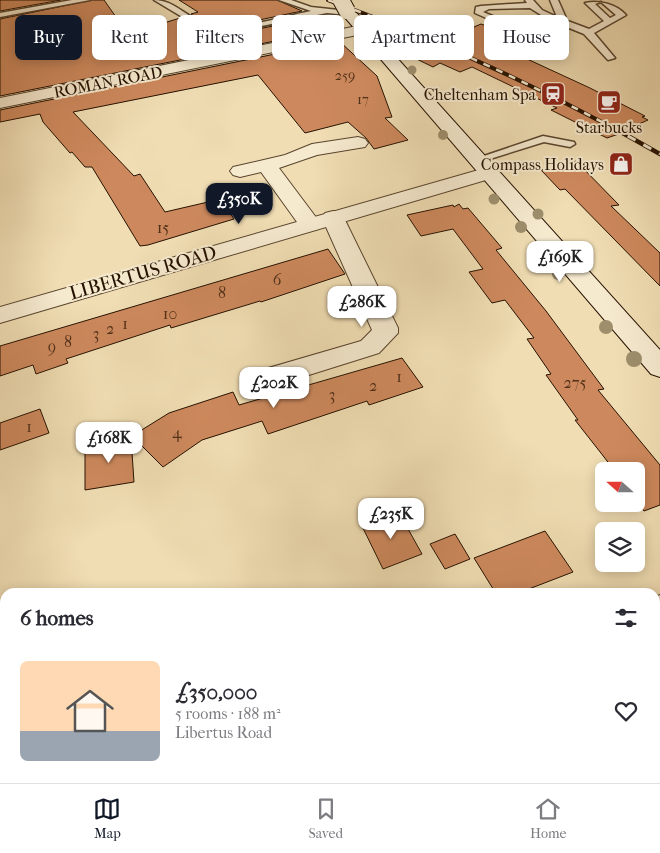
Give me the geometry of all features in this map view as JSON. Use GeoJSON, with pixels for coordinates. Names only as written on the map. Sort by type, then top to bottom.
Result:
{"type":"FeatureCollection","features":[{"type":"Feature","properties":{"kind":"street"},"geometry":{"type":"LineString","coordinates":[[346,8],[354,19]]}},
{"type":"Feature","properties":{"kind":"street","name":"ROMAN ROAD"},"geometry":{"type":"LineString","coordinates":[[0,103],[354,32]]}},
{"type":"Feature","properties":{"kind":"street"},"geometry":{"type":"LineString","coordinates":[[388,60],[660,367]]}},
{"type":"Feature","properties":{"kind":"street"},"geometry":{"type":"LineString","coordinates":[[240,171],[291,159],[312,150],[358,143]]}},
{"type":"Feature","properties":{"kind":"street"},"geometry":{"type":"LineString","coordinates":[[266,165],[310,224]]}},
{"type":"Feature","properties":{"kind":"street","name":"LIBERTUS ROAD"},"geometry":{"type":"LineString","coordinates":[[0,315],[333,218],[483,167]]}},
{"type":"Feature","properties":{"kind":"street"},"geometry":{"type":"LineString","coordinates":[[261,380],[370,347],[384,333],[385,328],[333,218]]}},
{"type":"Feature","properties":{"kind":"lane"},"geometry":{"type":"LineString","coordinates":[[0,15],[86,0]]}},
{"type":"Feature","properties":{"kind":"lane"},"geometry":{"type":"LineString","coordinates":[[158,0],[207,28],[216,30],[228,30],[346,8]]}},
{"type":"Feature","properties":{"kind":"lane"},"geometry":{"type":"LineString","coordinates":[[283,0],[310,9],[326,11]]}},
{"type":"Feature","properties":{"kind":"lane"},"geometry":{"type":"LineString","coordinates":[[599,0],[589,3],[610,22]]}},
{"type":"Feature","properties":{"kind":"lane"},"geometry":{"type":"LineString","coordinates":[[569,25],[586,31],[610,22],[622,15],[603,0]]}},
{"type":"Feature","properties":{"kind":"lane"},"geometry":{"type":"LineString","coordinates":[[555,2],[561,15]]}},
{"type":"Feature","properties":{"kind":"lane"},"geometry":{"type":"LineString","coordinates":[[555,2],[571,15],[611,58]]}},
{"type":"Feature","properties":{"kind":"lane"},"geometry":{"type":"LineString","coordinates":[[484,15],[479,13],[479,9],[486,6],[512,8],[530,3],[548,15]]}},
{"type":"Feature","properties":{"kind":"lane"},"geometry":{"type":"LineString","coordinates":[[483,167],[543,139],[570,144]]}},
{"type":"Feature","properties":{"kind":"building"},"geometry":{"type":"Polygon","coordinates":[[[0,0],[61,0],[0,11],[0,0]]]}},
{"type":"Feature","properties":{"kind":"building"},"geometry":{"type":"Polygon","coordinates":[[[92,0],[104,0],[115,15],[92,15],[92,60],[167,60],[167,22],[177,19],[177,60],[180,60],[0,96],[0,19],[15,16],[15,60],[82,60],[82,15],[19,15],[92,0]]]}},
{"type":"Feature","properties":{"kind":"building"},"geometry":{"type":"Polygon","coordinates":[[[179,0],[277,0],[302,11],[272,15],[272,17],[262,19],[262,15],[191,14],[198,12],[179,0]]]}},
{"type":"Feature","properties":{"kind":"building"},"geometry":{"type":"Polygon","coordinates":[[[481,24],[484,25],[484,60],[529,60],[590,88],[645,116],[642,117],[648,120],[639,124],[642,126],[607,138],[551,110],[557,108],[472,67],[460,72],[440,63],[433,67],[419,60],[474,60],[474,27],[481,24]]]}},
{"type":"Feature","properties":{"kind":"building"},"geometry":{"type":"Polygon","coordinates":[[[272,26],[272,42],[262,44],[262,28],[272,26]]]}},
{"type":"Feature","properties":{"kind":"building"},"geometry":{"type":"Polygon","coordinates":[[[344,46],[354,55],[354,60],[360,60],[377,76],[392,117],[385,118],[408,140],[374,149],[366,138],[348,122],[305,133],[258,75],[73,112],[134,176],[140,174],[165,212],[221,199],[234,219],[140,246],[92,167],[85,167],[72,152],[70,153],[43,122],[40,114],[0,122],[0,110],[246,60],[262,60],[262,57],[272,55],[272,60],[344,60],[344,46]]]}},
{"type":"Feature","properties":{"kind":"building"},"geometry":{"type":"Polygon","coordinates":[[[576,161],[619,205],[611,206],[660,253],[660,286],[565,189],[560,190],[541,170],[562,167],[576,161]]]}},
{"type":"Feature","properties":{"kind":"building"},"geometry":{"type":"Polygon","coordinates":[[[459,204],[463,209],[468,208],[502,248],[496,250],[546,311],[604,389],[598,390],[660,465],[660,505],[645,511],[645,462],[608,462],[575,420],[578,420],[546,375],[551,374],[527,339],[534,338],[505,300],[492,303],[469,272],[483,269],[453,229],[421,236],[407,215],[453,205],[454,207],[459,204]]]}},
{"type":"Feature","properties":{"kind":"building"},"geometry":{"type":"Polygon","coordinates":[[[328,249],[345,274],[261,302],[171,328],[170,325],[66,359],[68,363],[36,374],[33,365],[0,376],[0,346],[328,249]]]}},
{"type":"Feature","properties":{"kind":"building"},"geometry":{"type":"Polygon","coordinates":[[[402,358],[423,387],[369,405],[367,401],[268,434],[262,421],[202,440],[163,467],[132,436],[169,413],[233,392],[239,405],[402,358]]]}},
{"type":"Feature","properties":{"kind":"building"},"geometry":{"type":"Polygon","coordinates":[[[40,409],[49,433],[0,450],[0,423],[40,409]]]}},
{"type":"Feature","properties":{"kind":"building"},"geometry":{"type":"Polygon","coordinates":[[[131,438],[134,482],[85,490],[85,446],[131,438]]]}},
{"type":"Feature","properties":{"kind":"building"},"geometry":{"type":"Polygon","coordinates":[[[398,511],[422,554],[383,569],[361,524],[398,511]]]}},
{"type":"Feature","properties":{"kind":"building"},"geometry":{"type":"Polygon","coordinates":[[[545,531],[573,572],[531,588],[493,588],[474,558],[545,531]]]}},
{"type":"Feature","properties":{"kind":"building"},"geometry":{"type":"Polygon","coordinates":[[[455,534],[470,559],[445,569],[430,544],[455,534]]]}},
{"type":"Feature","properties":{"kind":"railway"},"geometry":{"type":"LineString","coordinates":[[328,0],[402,28],[474,59],[615,129]]}},
{"type":"Feature","properties":{"kind":"railway"},"geometry":{"type":"LineString","coordinates":[[612,127],[660,154]]}},
{"type":"Feature","properties":{"kind":"place","name":"Cheltenham Spa"},"geometry":{"type":"Point","coordinates":[553,94]}},
{"type":"Feature","properties":{"kind":"place","name":"Starbucks"},"geometry":{"type":"Point","coordinates":[609,102]}},
{"type":"Feature","properties":{"kind":"place","name":"Compass Holidays"},"geometry":{"type":"Point","coordinates":[621,164]}}]}
